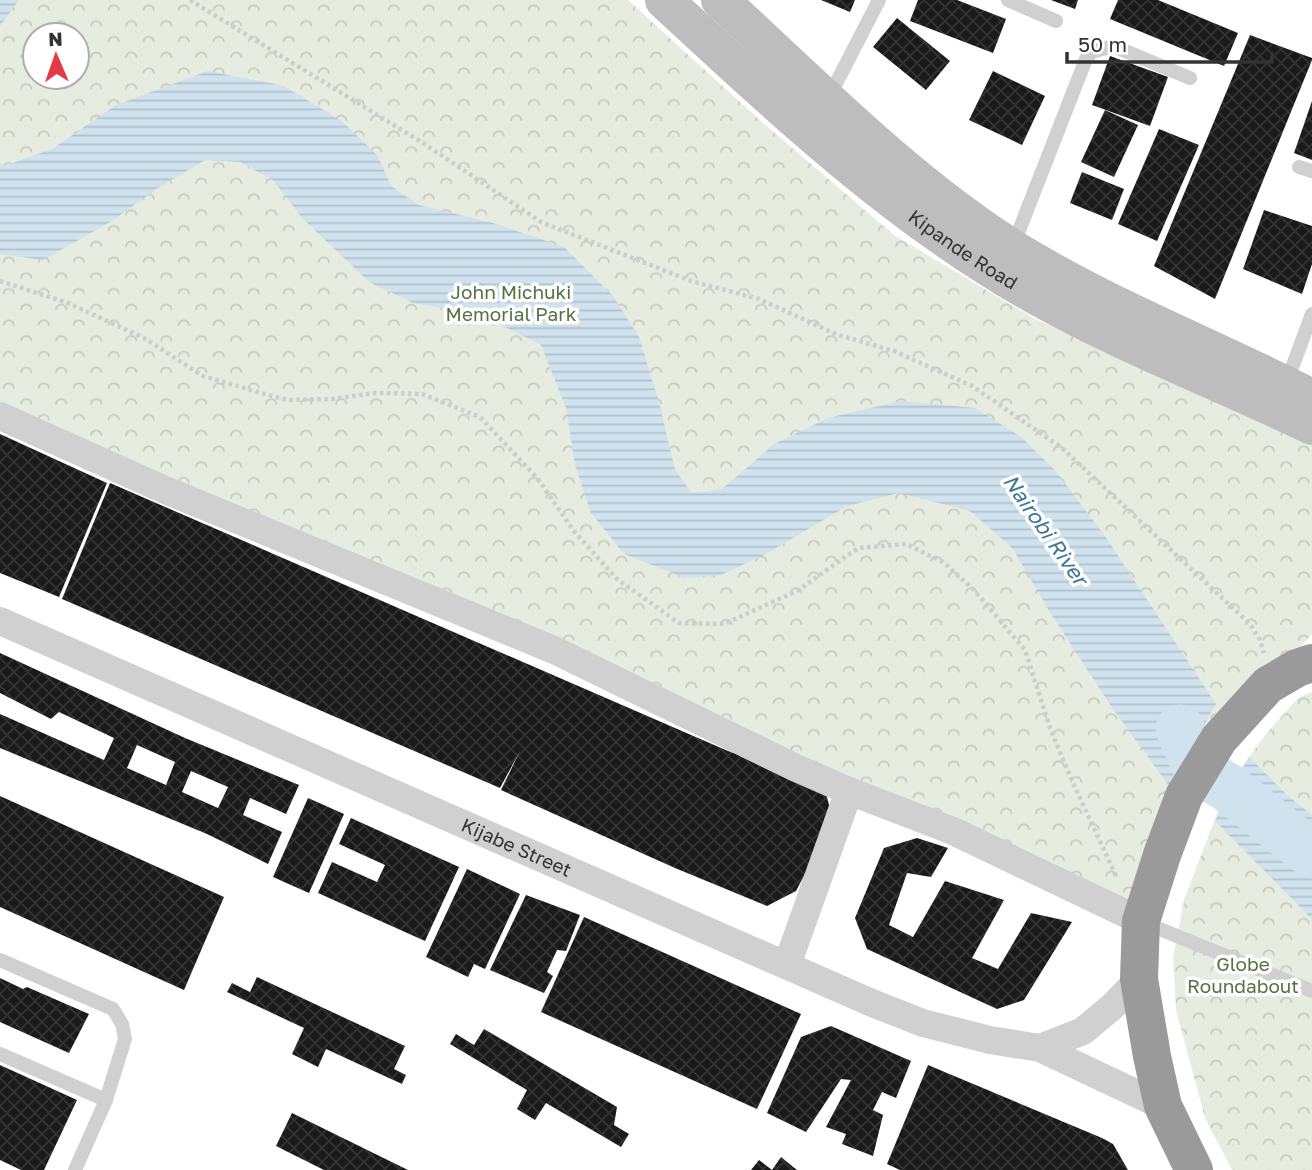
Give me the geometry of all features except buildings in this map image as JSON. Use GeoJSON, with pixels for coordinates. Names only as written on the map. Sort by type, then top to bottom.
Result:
{"type":"FeatureCollection","features":[{"type":"Feature","properties":{"kind":"highway"},"geometry":{"type":"LineString","coordinates":[[1194,1170],[1163,1107],[1139,979],[1138,920],[1184,796],[1219,739],[1238,716],[1297,668]]}},
{"type":"Feature","properties":{"kind":"main road","name":"Kipande Road"},"geometry":{"type":"LineString","coordinates":[[664,0],[814,136],[896,204],[973,256],[1037,297],[1195,374],[1312,426]]}},
{"type":"Feature","properties":{"kind":"main road","name":"Kipande Road"},"geometry":{"type":"LineString","coordinates":[[720,0],[896,162],[1012,248],[1104,298],[1299,392]]}},
{"type":"Feature","properties":{"kind":"street"},"geometry":{"type":"LineString","coordinates":[[0,416],[165,490],[554,650],[796,768],[973,840],[1138,920]]}},
{"type":"Feature","properties":{"kind":"street","name":"Kijabe Street"},"geometry":{"type":"LineString","coordinates":[[0,621],[872,1003],[923,1023],[990,1040],[1040,1048],[1163,1107]]}},
{"type":"Feature","properties":{"kind":"street"},"geometry":{"type":"LineString","coordinates":[[788,965],[849,791]]}},
{"type":"Feature","properties":{"kind":"street"},"geometry":{"type":"LineString","coordinates":[[1040,1048],[1083,1031],[1139,979]]}},
{"type":"Feature","properties":{"kind":"lane"},"geometry":{"type":"LineString","coordinates":[[828,99],[879,0]]}},
{"type":"Feature","properties":{"kind":"lane"},"geometry":{"type":"LineString","coordinates":[[1008,0],[1056,21]]}},
{"type":"Feature","properties":{"kind":"lane"},"geometry":{"type":"LineString","coordinates":[[1012,248],[1086,59],[1092,52],[1113,46],[1190,78]]}},
{"type":"Feature","properties":{"kind":"lane"},"geometry":{"type":"LineString","coordinates":[[1299,392],[1312,314]]}},
{"type":"Feature","properties":{"kind":"lane"},"geometry":{"type":"LineString","coordinates":[[1138,920],[1312,991]]}},
{"type":"Feature","properties":{"kind":"lane"},"geometry":{"type":"LineString","coordinates":[[0,960],[113,1009],[122,1024],[125,1040],[106,1100],[75,1170]]}},
{"type":"Feature","properties":{"kind":"lane"},"geometry":{"type":"LineString","coordinates":[[0,1054],[106,1100]]}},
{"type":"Feature","properties":{"kind":"path"},"geometry":{"type":"LineString","coordinates":[[190,0],[423,143],[541,222],[691,281],[759,299],[838,335],[894,351],[972,386],[1062,447],[1250,624],[1266,660],[1297,668]]}},
{"type":"Feature","properties":{"kind":"path"},"geometry":{"type":"LineString","coordinates":[[0,281],[68,303],[144,338],[203,376],[261,393],[288,400],[332,399],[375,393],[422,394],[480,417],[538,479],[573,530],[617,579],[679,623],[724,624],[797,591],[858,548],[906,544],[943,562],[973,589],[1025,650],[1050,728],[1068,772],[1138,920]]}},
{"type":"Feature","properties":{"kind":"green space","name":"John Michuki Memorial Park"},"geometry":{"type":"Polygon","coordinates":[[[0,0],[628,0],[763,123],[894,235],[1035,319],[1312,437],[1312,634],[1268,685],[1134,918],[0,419],[0,0]]]}},
{"type":"Feature","properties":{"kind":"green space","name":"Globe Roundabout"},"geometry":{"type":"Polygon","coordinates":[[[1312,692],[1312,1170],[1232,1170],[1205,1118],[1176,1010],[1173,957],[1184,900],[1227,787],[1266,734],[1298,698],[1312,692]]]}},
{"type":"Feature","properties":{"kind":"water"},"geometry":{"type":"Polygon","coordinates":[[[0,0],[19,0],[0,26],[0,0]]]}},
{"type":"Feature","properties":{"kind":"water"},"geometry":{"type":"Polygon","coordinates":[[[208,71],[284,86],[343,122],[378,156],[391,186],[419,205],[493,223],[564,247],[613,296],[639,337],[659,402],[675,470],[692,493],[722,489],[774,444],[828,418],[900,401],[975,408],[1021,437],[1054,469],[1105,536],[1216,704],[1169,786],[1113,709],[1051,614],[1013,549],[970,511],[899,493],[847,506],[766,554],[721,575],[685,578],[624,554],[591,513],[575,465],[566,408],[541,345],[479,314],[413,303],[369,282],[302,218],[273,180],[240,162],[205,160],[155,190],[112,221],[43,260],[0,254],[0,164],[7,165],[52,149],[116,105],[208,71]]]}},
{"type":"Feature","properties":{"kind":"water"},"geometry":{"type":"Polygon","coordinates":[[[1249,757],[1288,796],[1312,815],[1312,919],[1215,821],[1249,757]]]}},
{"type":"Feature","properties":{"kind":"waterway","name":"Nairobi River"},"geometry":{"type":"LineString","coordinates":[[1180,729],[1198,770],[1227,787],[1312,854]]}}]}
